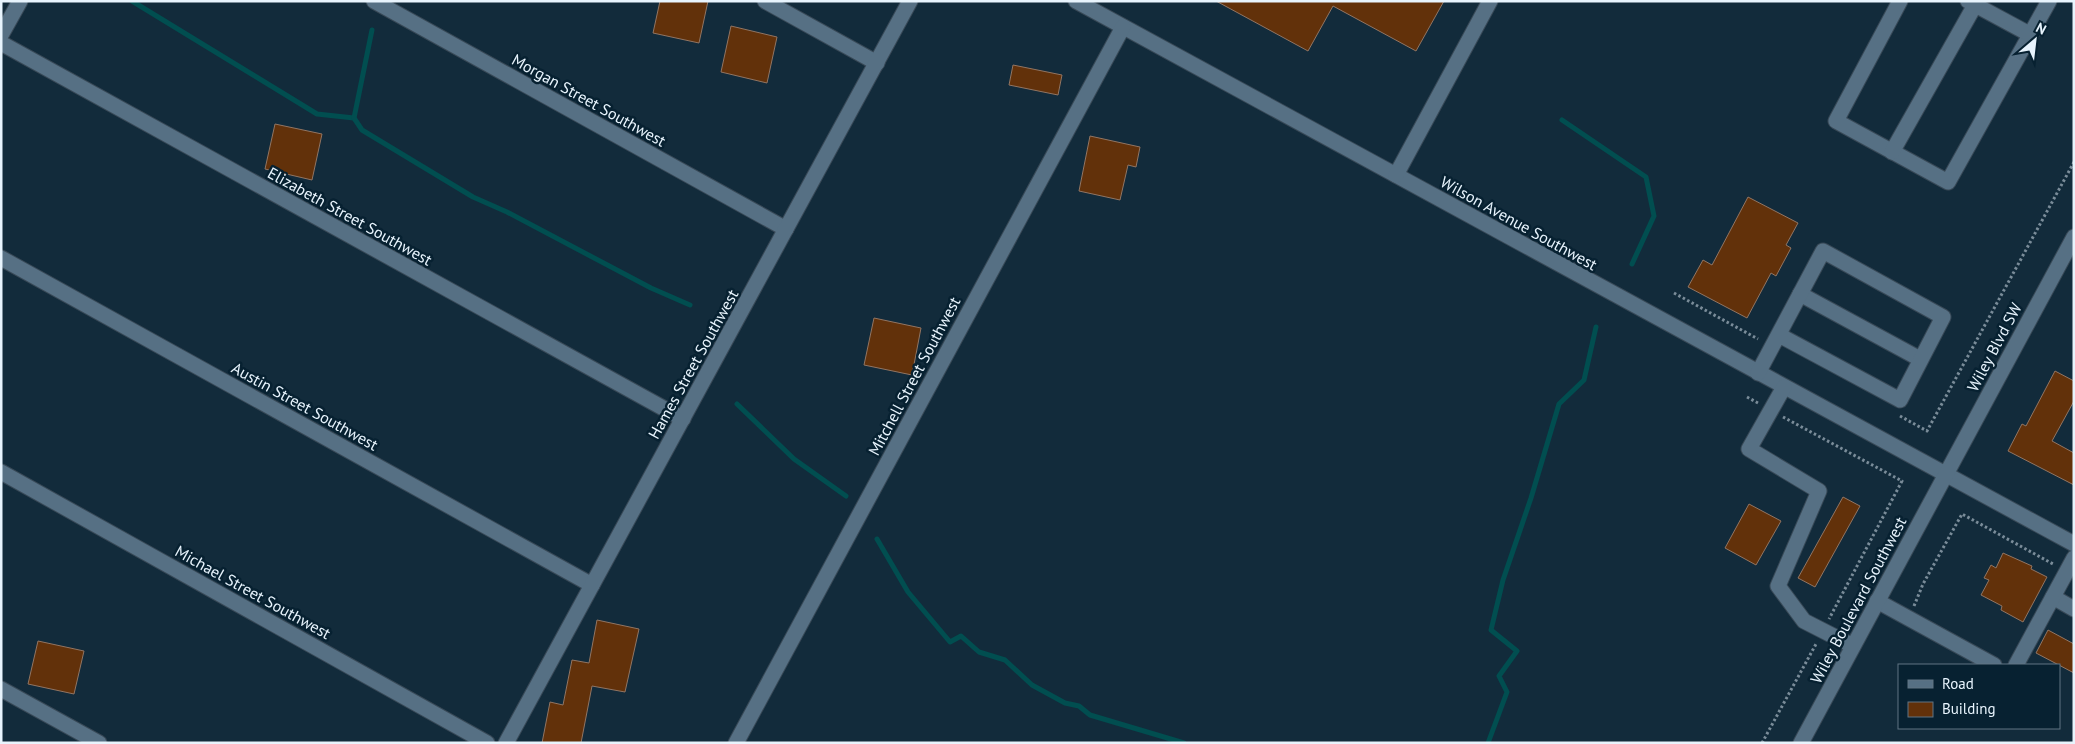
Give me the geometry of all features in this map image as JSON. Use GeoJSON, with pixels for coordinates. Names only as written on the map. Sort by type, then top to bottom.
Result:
{"type":"FeatureCollection","features":[{"type":"Feature","properties":{"kind":"street"},"geometry":{"type":"LineString","coordinates":[[1,35],[20,1]]}},
{"type":"Feature","properties":{"kind":"street","name":"Morgan Street Southwest"},"geometry":{"type":"LineString","coordinates":[[374,1],[786,229]]}},
{"type":"Feature","properties":{"kind":"street"},"geometry":{"type":"LineString","coordinates":[[765,1],[877,63]]}},
{"type":"Feature","properties":{"kind":"street","name":"Hames Street Southwest"},"geometry":{"type":"LineString","coordinates":[[506,743],[910,1]]}},
{"type":"Feature","properties":{"kind":"street","name":"Wilson Avenue Southwest"},"geometry":{"type":"LineString","coordinates":[[1076,1],[2074,544]]}},
{"type":"Feature","properties":{"kind":"street"},"geometry":{"type":"LineString","coordinates":[[1396,175],[1490,1]]}},
{"type":"Feature","properties":{"kind":"street"},"geometry":{"type":"LineString","coordinates":[[1900,1],[1836,121],[1948,182],[2049,1]]}},
{"type":"Feature","properties":{"kind":"street"},"geometry":{"type":"LineString","coordinates":[[1892,152],[1971,3],[2031,35]]}},
{"type":"Feature","properties":{"kind":"street","name":"Mitchell Street Southwest"},"geometry":{"type":"LineString","coordinates":[[736,743],[1123,27]]}},
{"type":"Feature","properties":{"kind":"street","name":"Elizabeth Street Southwest"},"geometry":{"type":"LineString","coordinates":[[1,44],[683,419]]}},
{"type":"Feature","properties":{"kind":"street","name":"Wiley Blvd SW"},"geometry":{"type":"LineString","coordinates":[[1945,474],[2074,237]]}},
{"type":"Feature","properties":{"kind":"street"},"geometry":{"type":"LineString","coordinates":[[1758,373],[1823,251],[1943,317],[1900,400],[1779,334]]}},
{"type":"Feature","properties":{"kind":"street","name":"Austin Street Southwest"},"geometry":{"type":"LineString","coordinates":[[1,258],[592,585]]}},
{"type":"Feature","properties":{"kind":"street"},"geometry":{"type":"LineString","coordinates":[[1800,294],[1920,359]]}},
{"type":"Feature","properties":{"kind":"street"},"geometry":{"type":"LineString","coordinates":[[1784,387],[1749,449],[1819,491],[1778,586],[1804,621],[1853,646]]}},
{"type":"Feature","properties":{"kind":"street","name":"Michael Street Southwest"},"geometry":{"type":"LineString","coordinates":[[1,472],[487,743]]}},
{"type":"Feature","properties":{"kind":"street","name":"Wiley Boulevard Southwest"},"geometry":{"type":"LineString","coordinates":[[1800,743],[1945,474]]}},
{"type":"Feature","properties":{"kind":"street"},"geometry":{"type":"LineString","coordinates":[[2017,664],[2070,565]]}},
{"type":"Feature","properties":{"kind":"street"},"geometry":{"type":"LineString","coordinates":[[2052,597],[2074,609]]}},
{"type":"Feature","properties":{"kind":"street"},"geometry":{"type":"LineString","coordinates":[[1877,601],[1992,664]]}},
{"type":"Feature","properties":{"kind":"street"},"geometry":{"type":"LineString","coordinates":[[1,689],[99,743]]}},
{"type":"Feature","properties":{"kind":"path"},"geometry":{"type":"LineString","coordinates":[[1927,431],[2074,162]]}},
{"type":"Feature","properties":{"kind":"path"},"geometry":{"type":"LineString","coordinates":[[1747,397],[1902,481],[1762,743]]}},
{"type":"Feature","properties":{"kind":"path"},"geometry":{"type":"LineString","coordinates":[[1909,618],[1923,584],[1962,514],[2070,565]]}},
{"type":"Feature","properties":{"kind":"building"},"geometry":{"type":"Polygon","coordinates":[[[660,1],[708,1],[699,43],[653,33],[660,1]]]}},
{"type":"Feature","properties":{"kind":"building"},"geometry":{"type":"Polygon","coordinates":[[[1216,1],[1444,1],[1416,51],[1333,6],[1308,51],[1216,1]]]}},
{"type":"Feature","properties":{"kind":"building"},"geometry":{"type":"Polygon","coordinates":[[[731,26],[777,37],[767,83],[721,72],[731,26]]]}},
{"type":"Feature","properties":{"kind":"building"},"geometry":{"type":"Polygon","coordinates":[[[1013,65],[1062,75],[1058,95],[1009,85],[1013,65]]]}},
{"type":"Feature","properties":{"kind":"building"},"geometry":{"type":"Polygon","coordinates":[[[275,124],[322,134],[312,180],[265,169],[275,124]]]}},
{"type":"Feature","properties":{"kind":"building"},"geometry":{"type":"Polygon","coordinates":[[[1090,136],[1140,147],[1136,167],[1128,165],[1120,200],[1079,191],[1090,136]]]}},
{"type":"Feature","properties":{"kind":"building"},"geometry":{"type":"Polygon","coordinates":[[[1748,197],[1798,223],[1786,245],[1791,248],[1776,276],[1771,273],[1747,318],[1688,287],[1703,260],[1712,265],[1748,197]]]}},
{"type":"Feature","properties":{"kind":"building"},"geometry":{"type":"Polygon","coordinates":[[[874,318],[921,328],[912,375],[864,365],[874,318]]]}},
{"type":"Feature","properties":{"kind":"building"},"geometry":{"type":"Polygon","coordinates":[[[2055,371],[2074,381],[2074,401],[2052,441],[2074,453],[2074,485],[2008,451],[2022,424],[2026,426],[2055,371]]]}},
{"type":"Feature","properties":{"kind":"building"},"geometry":{"type":"Polygon","coordinates":[[[1843,497],[1860,506],[1815,587],[1798,578],[1843,497]]]}},
{"type":"Feature","properties":{"kind":"building"},"geometry":{"type":"Polygon","coordinates":[[[1749,504],[1781,521],[1756,565],[1725,548],[1749,504]]]}},
{"type":"Feature","properties":{"kind":"building"},"geometry":{"type":"Polygon","coordinates":[[[2003,553],[2032,566],[2031,569],[2047,577],[2023,622],[2001,610],[2002,606],[1981,595],[1989,580],[1984,578],[1991,565],[1996,568],[2003,553]]]}},
{"type":"Feature","properties":{"kind":"building"},"geometry":{"type":"Polygon","coordinates":[[[597,620],[639,629],[625,692],[592,686],[581,743],[542,743],[550,702],[563,705],[572,660],[589,663],[597,620]]]}},
{"type":"Feature","properties":{"kind":"building"},"geometry":{"type":"Polygon","coordinates":[[[2048,630],[2074,644],[2074,673],[2060,664],[2036,653],[2048,630]]]}},
{"type":"Feature","properties":{"kind":"building"},"geometry":{"type":"Polygon","coordinates":[[[38,641],[84,651],[74,694],[28,684],[38,641]]]}},
{"type":"Feature","properties":{"kind":"waterway"},"geometry":{"type":"LineString","coordinates":[[132,1],[317,114],[354,118]]}},
{"type":"Feature","properties":{"kind":"waterway"},"geometry":{"type":"LineString","coordinates":[[372,30],[354,118],[362,130],[473,197],[507,212],[651,288],[690,305]]}},
{"type":"Feature","properties":{"kind":"waterway"},"geometry":{"type":"LineString","coordinates":[[1562,120],[1646,177],[1654,216],[1632,264]]}},
{"type":"Feature","properties":{"kind":"waterway"},"geometry":{"type":"LineString","coordinates":[[1488,743],[1507,692],[1499,676],[1517,651],[1491,630],[1503,580],[1531,498],[1559,404],[1584,380],[1596,327]]}},
{"type":"Feature","properties":{"kind":"waterway"},"geometry":{"type":"LineString","coordinates":[[737,404],[794,459],[846,496]]}},
{"type":"Feature","properties":{"kind":"waterway"},"geometry":{"type":"LineString","coordinates":[[877,539],[908,592],[950,642],[961,636],[979,652],[1005,660],[1032,685],[1065,703],[1079,706],[1090,715],[1184,743]]}}]}
